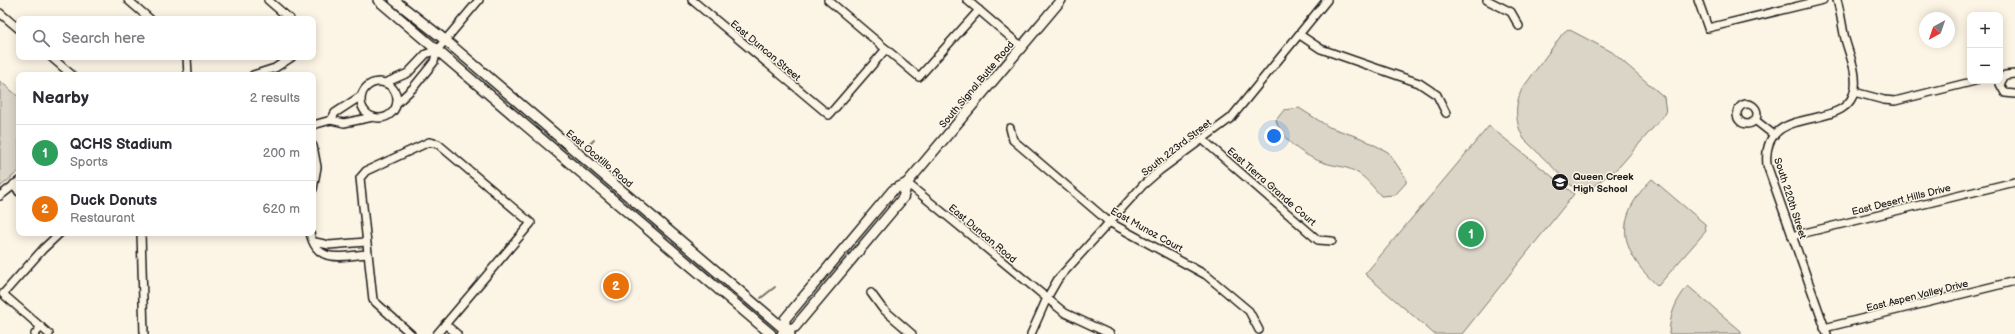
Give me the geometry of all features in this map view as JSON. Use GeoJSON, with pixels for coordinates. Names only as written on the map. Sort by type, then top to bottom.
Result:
{"type":"FeatureCollection","features":[{"type":"Feature","properties":{"kind":"main road"},"geometry":{"type":"LineString","coordinates":[[378,0],[771,334]]}},
{"type":"Feature","properties":{"kind":"main road","name":"East Ocotillo Road"},"geometry":{"type":"LineString","coordinates":[[394,0],[445,40],[786,333]]}},
{"type":"Feature","properties":{"kind":"main road","name":"South Signal Butte Road"},"geometry":{"type":"LineString","coordinates":[[786,333],[786,318],[893,190],[907,183],[1061,0]]}},
{"type":"Feature","properties":{"kind":"main road","name":"South Signal Butte Road"},"geometry":{"type":"LineString","coordinates":[[786,333],[795,327],[903,198],[907,183]]}},
{"type":"Feature","properties":{"kind":"street"},"geometry":{"type":"LineString","coordinates":[[128,0],[147,16]]}},
{"type":"Feature","properties":{"kind":"street"},"geometry":{"type":"LineString","coordinates":[[268,0],[287,16]]}},
{"type":"Feature","properties":{"kind":"street"},"geometry":{"type":"LineString","coordinates":[[316,124],[331,120],[344,123],[388,115],[392,112],[397,103],[413,88],[434,62],[437,50],[479,0]]}},
{"type":"Feature","properties":{"kind":"street","name":"East Duncan Street"},"geometry":{"type":"LineString","coordinates":[[692,0],[829,115],[886,49]]}},
{"type":"Feature","properties":{"kind":"street"},"geometry":{"type":"LineString","coordinates":[[828,0],[919,77],[979,10]]}},
{"type":"Feature","properties":{"kind":"street"},"geometry":{"type":"LineString","coordinates":[[967,0],[1022,47]]}},
{"type":"Feature","properties":{"kind":"street","name":"South 223rd Street"},"geometry":{"type":"LineString","coordinates":[[1031,334],[1047,298],[1058,279],[1143,185],[1230,118],[1300,35],[1327,0]]}},
{"type":"Feature","properties":{"kind":"street"},"geometry":{"type":"LineString","coordinates":[[1487,0],[1511,12],[1519,26]]}},
{"type":"Feature","properties":{"kind":"street"},"geometry":{"type":"LineString","coordinates":[[1698,0],[1708,28],[1823,0]]}},
{"type":"Feature","properties":{"kind":"street"},"geometry":{"type":"LineString","coordinates":[[1755,120],[1774,135],[1788,124],[1835,112],[1844,107],[1854,92],[1855,75],[1837,0]]}},
{"type":"Feature","properties":{"kind":"street"},"geometry":{"type":"LineString","coordinates":[[0,13],[16,27]]}},
{"type":"Feature","properties":{"kind":"street"},"geometry":{"type":"LineString","coordinates":[[1300,35],[1321,49],[1333,54],[1399,74],[1419,83],[1437,95],[1446,113]]}},
{"type":"Feature","properties":{"kind":"street"},"geometry":{"type":"LineString","coordinates":[[385,83],[408,73],[426,54],[437,50]]}},
{"type":"Feature","properties":{"kind":"street"},"geometry":{"type":"LineString","coordinates":[[54,60],[68,72]]}},
{"type":"Feature","properties":{"kind":"street"},"geometry":{"type":"LineString","coordinates":[[187,60],[188,72]]}},
{"type":"Feature","properties":{"kind":"street"},"geometry":{"type":"LineString","coordinates":[[262,72],[275,68],[287,60]]}},
{"type":"Feature","properties":{"kind":"street"},"geometry":{"type":"LineString","coordinates":[[2003,78],[2006,75],[2015,74]]}},
{"type":"Feature","properties":{"kind":"street"},"geometry":{"type":"LineString","coordinates":[[331,120],[336,113],[361,96],[366,87],[370,84],[380,82],[385,83],[395,91],[397,103]]}},
{"type":"Feature","properties":{"kind":"street"},"geometry":{"type":"LineString","coordinates":[[1854,92],[1884,100],[1895,101],[1967,83]]}},
{"type":"Feature","properties":{"kind":"street"},"geometry":{"type":"LineString","coordinates":[[2001,84],[2002,91],[2008,95],[2015,94]]}},
{"type":"Feature","properties":{"kind":"street"},"geometry":{"type":"LineString","coordinates":[[361,96],[362,107],[374,117]]}},
{"type":"Feature","properties":{"kind":"street","name":"East Munoz Court"},"geometry":{"type":"LineString","coordinates":[[1010,128],[1012,140],[1109,222],[1206,274],[1249,311],[1260,330]]}},
{"type":"Feature","properties":{"kind":"street","name":"South 220th Street"},"geometry":{"type":"LineString","coordinates":[[1774,135],[1766,153],[1767,165],[1825,331]]}},
{"type":"Feature","properties":{"kind":"street","name":"East Tierra Grande Court"},"geometry":{"type":"LineString","coordinates":[[1202,139],[1318,240],[1332,241]]}},
{"type":"Feature","properties":{"kind":"street"},"geometry":{"type":"LineString","coordinates":[[412,334],[374,302],[367,254],[360,184],[361,175],[429,142],[438,144],[531,223],[437,334]]}},
{"type":"Feature","properties":{"kind":"street"},"geometry":{"type":"LineString","coordinates":[[316,162],[316,172]]}},
{"type":"Feature","properties":{"kind":"street","name":"East Desert Hills Drive"},"geometry":{"type":"LineString","coordinates":[[1792,236],[2015,182]]}},
{"type":"Feature","properties":{"kind":"street"},"geometry":{"type":"LineString","coordinates":[[0,196],[16,183]]}},
{"type":"Feature","properties":{"kind":"street","name":"East Duncan Road"},"geometry":{"type":"LineString","coordinates":[[907,183],[1065,313],[1110,334]]}},
{"type":"Feature","properties":{"kind":"street"},"geometry":{"type":"LineString","coordinates":[[49,334],[3,294],[53,236]]}},
{"type":"Feature","properties":{"kind":"street"},"geometry":{"type":"LineString","coordinates":[[141,236],[144,334]]}},
{"type":"Feature","properties":{"kind":"street"},"geometry":{"type":"LineString","coordinates":[[312,236],[319,251],[329,256],[367,254]]}},
{"type":"Feature","properties":{"kind":"street"},"geometry":{"type":"LineString","coordinates":[[315,242],[329,245],[366,242]]}},
{"type":"Feature","properties":{"kind":"street","name":"East Aspen Valley Drive"},"geometry":{"type":"LineString","coordinates":[[1825,331],[2015,281]]}},
{"type":"Feature","properties":{"kind":"street"},"geometry":{"type":"LineString","coordinates":[[871,293],[882,308],[912,334]]}},
{"type":"Feature","properties":{"kind":"street"},"geometry":{"type":"LineString","coordinates":[[445,324],[457,334]]}},
{"type":"Feature","properties":{"kind":"street"},"geometry":{"type":"LineString","coordinates":[[34,334],[41,327]]}},
{"type":"Feature","properties":{"kind":"shaded area"},"geometry":{"type":"Polygon","coordinates":[[[1568,29],[1612,52],[1664,97],[1666,113],[1619,167],[1583,194],[1577,191],[1524,139],[1517,121],[1519,95],[1522,89],[1563,33],[1568,29]]]}},
{"type":"Feature","properties":{"kind":"shaded area"},"geometry":{"type":"Polygon","coordinates":[[[0,81],[16,94],[16,174],[0,187],[0,81]]]}},
{"type":"Feature","properties":{"kind":"shaded area"},"geometry":{"type":"Polygon","coordinates":[[[1299,108],[1329,127],[1361,138],[1388,152],[1406,178],[1406,183],[1395,195],[1381,196],[1369,182],[1351,169],[1328,164],[1302,152],[1288,141],[1276,120],[1284,110],[1299,108]]]}},
{"type":"Feature","properties":{"kind":"shaded area"},"geometry":{"type":"Polygon","coordinates":[[[1489,126],[1574,194],[1462,334],[1434,334],[1365,274],[1489,126]]]}},
{"type":"Feature","properties":{"kind":"shaded area"},"geometry":{"type":"Polygon","coordinates":[[[1652,179],[1705,224],[1706,231],[1658,286],[1635,260],[1629,247],[1626,234],[1626,221],[1631,207],[1639,193],[1652,179]]]}},
{"type":"Feature","properties":{"kind":"shaded area"},"geometry":{"type":"Polygon","coordinates":[[[1688,286],[1741,331],[1741,334],[1669,334],[1674,308],[1688,286]]]}},
{"type":"Feature","properties":{"kind":"waterway"},"geometry":{"type":"LineString","coordinates":[[587,147],[594,140]]}},
{"type":"Feature","properties":{"kind":"waterway"},"geometry":{"type":"LineString","coordinates":[[761,298],[775,287]]}},
{"type":"Feature","properties":{"kind":"place","name":"Queen Creek High School"},"geometry":{"type":"Point","coordinates":[1560,182]}},
{"type":"Feature","properties":{"kind":"place","name":"QCHS Stadium"},"geometry":{"type":"Point","coordinates":[1471,234]}},
{"type":"Feature","properties":{"kind":"place","name":"Duck Donuts"},"geometry":{"type":"Point","coordinates":[616,286]}}]}
